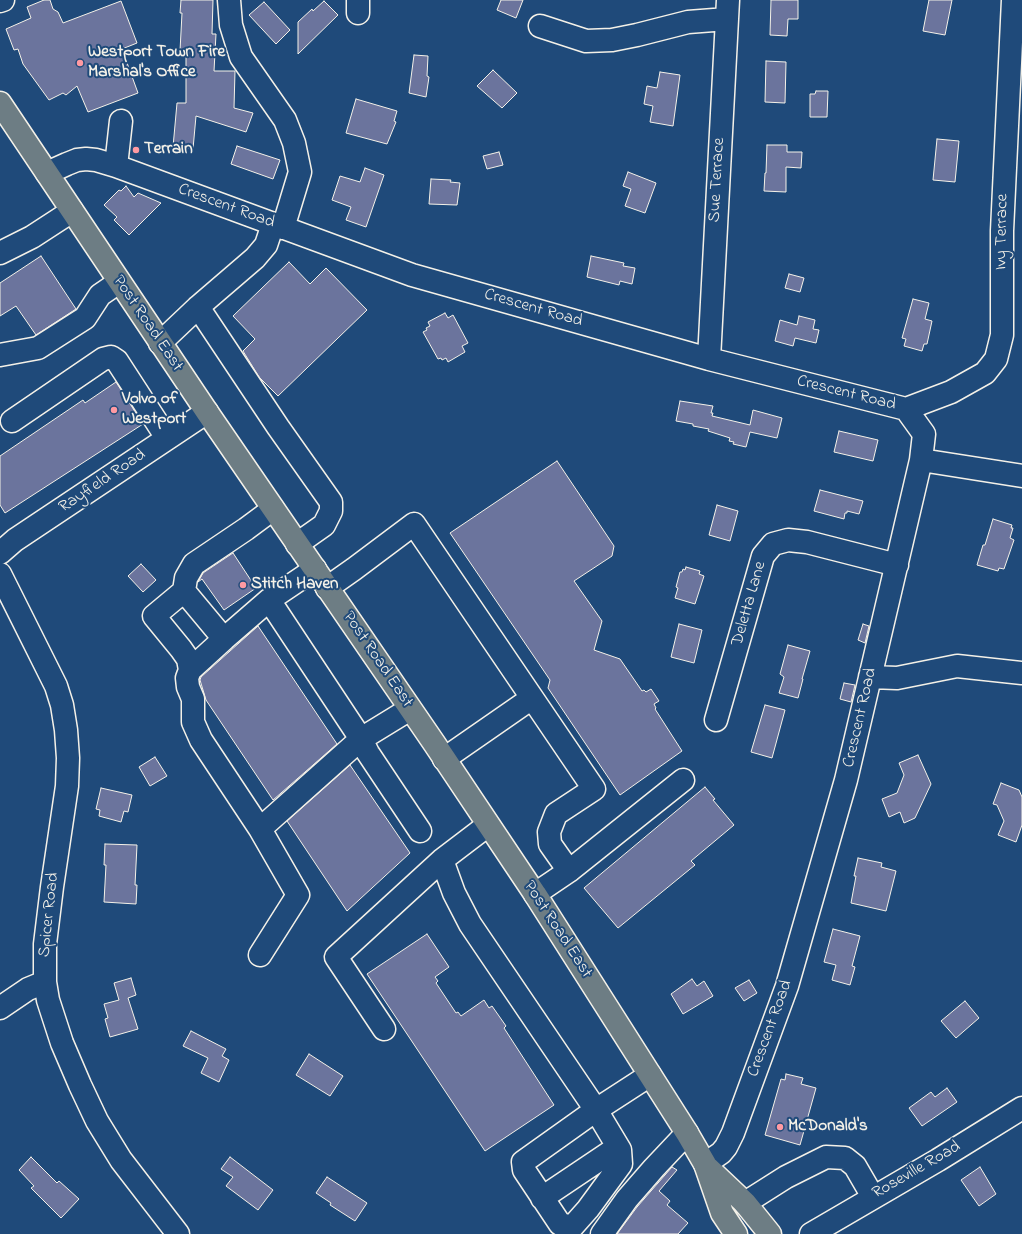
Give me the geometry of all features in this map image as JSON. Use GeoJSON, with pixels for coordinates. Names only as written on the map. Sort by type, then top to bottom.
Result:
{"type":"FeatureCollection","features":[{"type":"Feature","properties":{"kind":"main road","name":"Post Road East"},"geometry":{"type":"LineString","coordinates":[[0,103],[48,173],[119,282],[535,894],[687,1133],[705,1164],[722,1214],[736,1234]]}},
{"type":"Feature","properties":{"kind":"main road","name":"Post Road East"},"geometry":{"type":"LineString","coordinates":[[705,1164],[745,1202],[770,1234]]}},
{"type":"Feature","properties":{"kind":"street"},"geometry":{"type":"LineString","coordinates":[[160,342],[255,258],[278,226],[300,172],[294,143],[285,120],[241,57],[231,25],[229,0]]}},
{"type":"Feature","properties":{"kind":"street","name":"Ivy Terrace"},"geometry":{"type":"LineString","coordinates":[[906,409],[951,392],[985,373],[996,359],[1001,341],[1002,231],[1013,0]]}},
{"type":"Feature","properties":{"kind":"street"},"geometry":{"type":"LineString","coordinates":[[540,26],[586,41],[612,40],[688,22],[727,9]]}},
{"type":"Feature","properties":{"kind":"street","name":"Sue Terrace"},"geometry":{"type":"LineString","coordinates":[[709,359],[727,9]]}},
{"type":"Feature","properties":{"kind":"street"},"geometry":{"type":"LineString","coordinates":[[116,166],[121,121]]}},
{"type":"Feature","properties":{"kind":"street","name":"Crescent Road"},"geometry":{"type":"LineString","coordinates":[[48,173],[67,164],[86,159],[96,160],[116,166],[412,275],[709,359],[906,409],[924,434],[921,460],[846,780],[787,986],[730,1140],[721,1153],[705,1164]]}},
{"type":"Feature","properties":{"kind":"street"},"geometry":{"type":"LineString","coordinates":[[0,253],[32,237],[72,210]]}},
{"type":"Feature","properties":{"kind":"street"},"geometry":{"type":"LineString","coordinates":[[0,355],[38,348],[85,318],[100,295],[119,282]]}},
{"type":"Feature","properties":{"kind":"street"},"geometry":{"type":"LineString","coordinates":[[198,307],[278,427],[331,502],[331,511],[324,525],[297,544]]}},
{"type":"Feature","properties":{"kind":"street"},"geometry":{"type":"LineString","coordinates":[[12,421],[104,359],[111,357],[117,361],[167,438]]}},
{"type":"Feature","properties":{"kind":"street","name":"Rayfield Road"},"geometry":{"type":"LineString","coordinates":[[0,553],[16,540],[207,412]]}},
{"type":"Feature","properties":{"kind":"street"},"geometry":{"type":"LineString","coordinates":[[921,460],[1022,476]]}},
{"type":"Feature","properties":{"kind":"street"},"geometry":{"type":"LineString","coordinates":[[190,670],[188,659],[154,616],[184,591],[186,578],[194,564],[246,530],[273,509]]}},
{"type":"Feature","properties":{"kind":"street"},"geometry":{"type":"LineString","coordinates":[[327,588],[385,547],[414,524],[594,789],[556,814],[549,832],[550,844],[569,871]]}},
{"type":"Feature","properties":{"kind":"street","name":"Deletta Lane"},"geometry":{"type":"LineString","coordinates":[[716,720],[763,556],[773,544],[788,540],[807,542],[897,565]]}},
{"type":"Feature","properties":{"kind":"street"},"geometry":{"type":"LineString","coordinates":[[260,955],[298,895],[260,829],[201,740],[193,722],[193,699],[188,687],[187,678],[190,670],[224,638],[269,600],[315,569]]}},
{"type":"Feature","properties":{"kind":"street","name":"Spicer Road"},"geometry":{"type":"LineString","coordinates":[[0,574],[56,686],[62,705],[66,730],[68,779],[48,910],[44,962],[44,982],[54,1020],[62,1043],[97,1121],[121,1160],[178,1234]]}},
{"type":"Feature","properties":{"kind":"street"},"geometry":{"type":"LineString","coordinates":[[184,591],[224,638]]}},
{"type":"Feature","properties":{"kind":"street"},"geometry":{"type":"LineString","coordinates":[[269,600],[361,739],[368,754],[420,830]]}},
{"type":"Feature","properties":{"kind":"street"},"geometry":{"type":"LineString","coordinates":[[870,677],[897,678],[957,666],[1022,673]]}},
{"type":"Feature","properties":{"kind":"street"},"geometry":{"type":"LineString","coordinates":[[444,759],[532,698]]}},
{"type":"Feature","properties":{"kind":"street"},"geometry":{"type":"LineString","coordinates":[[260,829],[361,739],[410,709]]}},
{"type":"Feature","properties":{"kind":"street"},"geometry":{"type":"LineString","coordinates":[[535,894],[569,871],[683,780]]}},
{"type":"Feature","properties":{"kind":"street"},"geometry":{"type":"LineString","coordinates":[[384,1029],[336,957],[442,860],[488,825]]}},
{"type":"Feature","properties":{"kind":"street"},"geometry":{"type":"LineString","coordinates":[[442,860],[454,893],[470,924],[596,1110],[620,1150],[621,1164],[588,1209],[576,1230],[560,1224],[524,1170],[523,1162],[596,1110],[650,1075]]}},
{"type":"Feature","properties":{"kind":"street"},"geometry":{"type":"LineString","coordinates":[[0,1008],[28,989],[44,982]]}},
{"type":"Feature","properties":{"kind":"street","name":"Roseville Road"},"geometry":{"type":"LineString","coordinates":[[811,1234],[938,1160],[1022,1108]]}},
{"type":"Feature","properties":{"kind":"street"},"geometry":{"type":"LineString","coordinates":[[602,1234],[627,1199],[687,1133]]}},
{"type":"Feature","properties":{"kind":"street"},"geometry":{"type":"LineString","coordinates":[[542,1198],[618,1147]]}},
{"type":"Feature","properties":{"kind":"street"},"geometry":{"type":"LineString","coordinates":[[745,1202],[786,1177],[826,1157],[845,1158],[855,1166],[873,1197]]}},
{"type":"Feature","properties":{"kind":"building"},"geometry":{"type":"Polygon","coordinates":[[[44,0],[50,0],[53,9],[58,12],[63,23],[121,1],[137,43],[122,49],[138,93],[88,112],[77,86],[66,95],[63,93],[49,100],[23,64],[18,49],[14,50],[6,29],[31,18],[27,7],[44,0]]]}},
{"type":"Feature","properties":{"kind":"building"},"geometry":{"type":"Polygon","coordinates":[[[181,0],[213,0],[212,34],[216,34],[214,71],[235,71],[234,108],[253,113],[246,132],[196,116],[193,149],[173,147],[177,103],[186,103],[186,52],[180,51],[182,13],[180,13],[181,0]]]}},
{"type":"Feature","properties":{"kind":"building"},"geometry":{"type":"Polygon","coordinates":[[[501,0],[523,0],[516,18],[497,10],[501,0]]]}},
{"type":"Feature","properties":{"kind":"building"},"geometry":{"type":"Polygon","coordinates":[[[771,0],[798,0],[798,19],[788,19],[787,36],[770,35],[771,0]]]}},
{"type":"Feature","properties":{"kind":"building"},"geometry":{"type":"Polygon","coordinates":[[[929,0],[952,0],[945,35],[923,31],[929,0]]]}},
{"type":"Feature","properties":{"kind":"building"},"geometry":{"type":"Polygon","coordinates":[[[324,1],[338,15],[298,54],[298,22],[312,9],[313,11],[324,1]]]}},
{"type":"Feature","properties":{"kind":"building"},"geometry":{"type":"Polygon","coordinates":[[[264,2],[290,30],[276,44],[249,15],[264,2]]]}},
{"type":"Feature","properties":{"kind":"building"},"geometry":{"type":"Polygon","coordinates":[[[414,55],[428,56],[427,76],[429,77],[426,97],[409,93],[414,55]]]}},
{"type":"Feature","properties":{"kind":"building"},"geometry":{"type":"Polygon","coordinates":[[[766,61],[786,62],[785,103],[765,102],[766,61]]]}},
{"type":"Feature","properties":{"kind":"building"},"geometry":{"type":"Polygon","coordinates":[[[493,70],[517,93],[502,108],[477,86],[493,70]]]}},
{"type":"Feature","properties":{"kind":"building"},"geometry":{"type":"Polygon","coordinates":[[[660,72],[680,75],[673,126],[650,122],[653,106],[644,104],[647,86],[657,88],[660,72]]]}},
{"type":"Feature","properties":{"kind":"building"},"geometry":{"type":"Polygon","coordinates":[[[816,91],[828,91],[827,117],[810,117],[810,94],[815,94],[816,91]]]}},
{"type":"Feature","properties":{"kind":"building"},"geometry":{"type":"Polygon","coordinates":[[[356,99],[397,111],[394,121],[396,122],[387,144],[346,133],[356,99]]]}},
{"type":"Feature","properties":{"kind":"building"},"geometry":{"type":"Polygon","coordinates":[[[937,139],[959,141],[955,182],[933,180],[937,139]]]}},
{"type":"Feature","properties":{"kind":"building"},"geometry":{"type":"Polygon","coordinates":[[[767,145],[787,145],[787,152],[802,152],[801,168],[786,167],[786,192],[764,191],[767,145]]]}},
{"type":"Feature","properties":{"kind":"building"},"geometry":{"type":"Polygon","coordinates":[[[237,146],[280,160],[273,179],[231,164],[237,146]]]}},
{"type":"Feature","properties":{"kind":"building"},"geometry":{"type":"Polygon","coordinates":[[[499,152],[503,165],[487,169],[483,156],[499,152]]]}},
{"type":"Feature","properties":{"kind":"building"},"geometry":{"type":"Polygon","coordinates":[[[365,168],[384,175],[366,227],[346,220],[351,207],[332,200],[340,176],[360,182],[365,168]]]}},
{"type":"Feature","properties":{"kind":"building"},"geometry":{"type":"Polygon","coordinates":[[[628,172],[656,183],[645,213],[625,206],[631,189],[623,186],[628,172]]]}},
{"type":"Feature","properties":{"kind":"building"},"geometry":{"type":"Polygon","coordinates":[[[431,179],[451,180],[450,182],[460,183],[457,205],[429,204],[431,179]]]}},
{"type":"Feature","properties":{"kind":"building"},"geometry":{"type":"Polygon","coordinates":[[[126,186],[134,197],[138,193],[161,203],[129,235],[114,220],[117,217],[104,205],[119,190],[121,191],[126,186]]]}},
{"type":"Feature","properties":{"kind":"building"},"geometry":{"type":"Polygon","coordinates":[[[41,256],[76,309],[36,335],[16,306],[0,316],[0,283],[41,256]]]}},
{"type":"Feature","properties":{"kind":"building"},"geometry":{"type":"Polygon","coordinates":[[[591,256],[624,263],[623,266],[635,268],[632,284],[620,281],[619,285],[587,277],[591,256]]]}},
{"type":"Feature","properties":{"kind":"building"},"geometry":{"type":"Polygon","coordinates":[[[289,262],[310,284],[326,268],[367,310],[278,396],[259,377],[243,351],[255,339],[233,316],[289,262]]]}},
{"type":"Feature","properties":{"kind":"building"},"geometry":{"type":"Polygon","coordinates":[[[789,274],[804,278],[800,292],[785,288],[789,274]]]}},
{"type":"Feature","properties":{"kind":"building"},"geometry":{"type":"Polygon","coordinates":[[[913,299],[929,303],[925,319],[932,321],[927,344],[924,344],[922,351],[904,346],[906,339],[902,338],[913,299]]]}},
{"type":"Feature","properties":{"kind":"building"},"geometry":{"type":"Polygon","coordinates":[[[445,313],[448,318],[453,315],[468,343],[462,346],[465,352],[448,362],[446,358],[442,360],[441,358],[438,359],[423,332],[430,326],[428,322],[445,313]]]}},
{"type":"Feature","properties":{"kind":"building"},"geometry":{"type":"Polygon","coordinates":[[[799,316],[815,320],[813,329],[819,330],[816,343],[795,338],[793,346],[775,341],[780,320],[797,325],[799,316]]]}},
{"type":"Feature","properties":{"kind":"building"},"geometry":{"type":"Polygon","coordinates":[[[116,382],[143,424],[5,513],[0,505],[0,456],[83,400],[85,403],[116,382]]]}},
{"type":"Feature","properties":{"kind":"building"},"geometry":{"type":"Polygon","coordinates":[[[680,401],[713,406],[711,413],[713,413],[712,416],[750,425],[753,410],[782,418],[777,438],[750,432],[746,447],[733,444],[734,442],[729,441],[730,438],[708,431],[709,429],[676,421],[680,401]]]}},
{"type":"Feature","properties":{"kind":"building"},"geometry":{"type":"Polygon","coordinates":[[[839,431],[878,440],[873,461],[834,452],[839,431]]]}},
{"type":"Feature","properties":{"kind":"building"},"geometry":{"type":"Polygon","coordinates":[[[557,461],[614,546],[612,556],[574,581],[602,621],[594,650],[620,659],[642,691],[644,690],[646,692],[651,689],[659,701],[654,704],[655,709],[682,751],[620,795],[548,688],[550,680],[450,533],[557,461]]]}},
{"type":"Feature","properties":{"kind":"building"},"geometry":{"type":"Polygon","coordinates":[[[820,490],[863,501],[859,514],[847,511],[844,519],[814,511],[820,490]]]}},
{"type":"Feature","properties":{"kind":"building"},"geometry":{"type":"Polygon","coordinates":[[[717,505],[738,511],[730,541],[709,535],[717,505]]]}},
{"type":"Feature","properties":{"kind":"building"},"geometry":{"type":"Polygon","coordinates":[[[993,519],[1012,525],[1011,528],[1013,528],[1010,538],[1014,540],[1004,569],[999,568],[998,571],[977,565],[993,519]]]}},
{"type":"Feature","properties":{"kind":"building"},"geometry":{"type":"Polygon","coordinates":[[[233,553],[256,588],[224,610],[202,579],[198,582],[203,573],[233,553]]]}},
{"type":"Feature","properties":{"kind":"building"},"geometry":{"type":"Polygon","coordinates":[[[141,564],[156,580],[143,592],[128,576],[141,564]]]}},
{"type":"Feature","properties":{"kind":"building"},"geometry":{"type":"Polygon","coordinates":[[[686,567],[700,571],[699,574],[704,576],[695,604],[675,598],[680,572],[682,572],[683,569],[685,570],[686,567]]]}},
{"type":"Feature","properties":{"kind":"building"},"geometry":{"type":"Polygon","coordinates":[[[679,624],[702,630],[694,663],[671,657],[679,624]]]}},
{"type":"Feature","properties":{"kind":"building"},"geometry":{"type":"Polygon","coordinates":[[[863,624],[869,626],[865,643],[858,640],[863,624]]]}},
{"type":"Feature","properties":{"kind":"building"},"geometry":{"type":"Polygon","coordinates":[[[258,626],[337,744],[273,800],[206,700],[200,680],[201,677],[258,626]]]}},
{"type":"Feature","properties":{"kind":"building"},"geometry":{"type":"Polygon","coordinates":[[[788,645],[810,651],[798,698],[779,693],[784,677],[780,674],[788,645]]]}},
{"type":"Feature","properties":{"kind":"building"},"geometry":{"type":"Polygon","coordinates":[[[844,683],[855,685],[851,702],[840,699],[844,683]]]}},
{"type":"Feature","properties":{"kind":"building"},"geometry":{"type":"Polygon","coordinates":[[[765,705],[785,710],[772,758],[751,752],[765,705]]]}},
{"type":"Feature","properties":{"kind":"building"},"geometry":{"type":"Polygon","coordinates":[[[918,755],[931,784],[915,818],[904,823],[900,812],[889,817],[882,799],[897,793],[904,775],[899,763],[918,755]]]}},
{"type":"Feature","properties":{"kind":"building"},"geometry":{"type":"Polygon","coordinates":[[[155,757],[167,776],[150,786],[139,767],[155,757]]]}},
{"type":"Feature","properties":{"kind":"building"},"geometry":{"type":"Polygon","coordinates":[[[350,765],[410,853],[347,911],[287,821],[350,765]]]}},
{"type":"Feature","properties":{"kind":"building"},"geometry":{"type":"Polygon","coordinates":[[[1001,783],[1019,790],[1022,797],[1022,825],[1016,842],[998,835],[1004,821],[997,805],[993,804],[1001,783]]]}},
{"type":"Feature","properties":{"kind":"building"},"geometry":{"type":"Polygon","coordinates":[[[705,787],[715,799],[713,800],[734,825],[691,861],[695,865],[618,928],[584,888],[705,787]]]}},
{"type":"Feature","properties":{"kind":"building"},"geometry":{"type":"Polygon","coordinates":[[[101,788],[132,795],[128,812],[124,811],[121,822],[99,816],[100,810],[96,809],[101,788]]]}},
{"type":"Feature","properties":{"kind":"building"},"geometry":{"type":"Polygon","coordinates":[[[105,844],[137,845],[135,885],[137,885],[136,904],[104,902],[106,865],[104,865],[105,844]]]}},
{"type":"Feature","properties":{"kind":"building"},"geometry":{"type":"Polygon","coordinates":[[[858,858],[882,863],[881,867],[896,871],[886,911],[851,903],[858,858]]]}},
{"type":"Feature","properties":{"kind":"building"},"geometry":{"type":"Polygon","coordinates":[[[833,929],[860,936],[852,966],[855,967],[850,985],[832,980],[836,965],[824,962],[833,929]]]}},
{"type":"Feature","properties":{"kind":"building"},"geometry":{"type":"Polygon","coordinates":[[[427,934],[449,967],[435,977],[438,981],[436,983],[456,1013],[458,1012],[461,1016],[484,1000],[489,1008],[492,1006],[506,1026],[504,1028],[554,1105],[485,1151],[367,974],[427,934]]]}},
{"type":"Feature","properties":{"kind":"building"},"geometry":{"type":"Polygon","coordinates":[[[131,978],[136,995],[128,998],[138,1029],[110,1037],[105,1019],[108,1018],[104,1004],[119,1000],[114,983],[131,978]]]}},
{"type":"Feature","properties":{"kind":"building"},"geometry":{"type":"Polygon","coordinates":[[[692,979],[697,986],[704,981],[713,996],[683,1014],[671,994],[692,979]]]}},
{"type":"Feature","properties":{"kind":"building"},"geometry":{"type":"Polygon","coordinates":[[[749,980],[757,993],[744,1001],[735,988],[749,980]]]}},
{"type":"Feature","properties":{"kind":"building"},"geometry":{"type":"Polygon","coordinates":[[[965,1001],[979,1018],[956,1038],[941,1021],[965,1001]]]}},
{"type":"Feature","properties":{"kind":"building"},"geometry":{"type":"Polygon","coordinates":[[[191,1031],[226,1049],[222,1056],[229,1060],[219,1082],[201,1073],[208,1058],[183,1046],[191,1031]]]}},
{"type":"Feature","properties":{"kind":"building"},"geometry":{"type":"Polygon","coordinates":[[[309,1054],[343,1076],[330,1096],[296,1075],[309,1054]]]}},
{"type":"Feature","properties":{"kind":"building"},"geometry":{"type":"Polygon","coordinates":[[[786,1074],[803,1078],[801,1084],[816,1088],[800,1145],[765,1135],[781,1079],[785,1080],[786,1074]]]}},
{"type":"Feature","properties":{"kind":"building"},"geometry":{"type":"Polygon","coordinates":[[[947,1088],[957,1102],[922,1126],[909,1108],[931,1092],[935,1097],[947,1088]]]}},
{"type":"Feature","properties":{"kind":"building"},"geometry":{"type":"Polygon","coordinates":[[[31,1157],[57,1183],[59,1181],[79,1199],[61,1218],[31,1188],[34,1186],[19,1170],[31,1157]]]}},
{"type":"Feature","properties":{"kind":"building"},"geometry":{"type":"Polygon","coordinates":[[[230,1157],[273,1190],[258,1210],[226,1186],[233,1177],[221,1169],[230,1157]]]}},
{"type":"Feature","properties":{"kind":"building"},"geometry":{"type":"Polygon","coordinates":[[[672,1167],[677,1170],[659,1191],[670,1201],[667,1205],[688,1223],[678,1234],[617,1234],[637,1207],[672,1167]]]}},
{"type":"Feature","properties":{"kind":"building"},"geometry":{"type":"Polygon","coordinates":[[[980,1167],[996,1194],[979,1206],[961,1180],[980,1167]]]}},
{"type":"Feature","properties":{"kind":"building"},"geometry":{"type":"Polygon","coordinates":[[[327,1177],[367,1203],[355,1221],[330,1205],[331,1203],[316,1193],[327,1177]]]}},
{"type":"Feature","properties":{"kind":"place","name":"Westport Town Fire Marshal's Office"},"geometry":{"type":"Point","coordinates":[80,63]}},
{"type":"Feature","properties":{"kind":"place","name":"Terrain"},"geometry":{"type":"Point","coordinates":[136,150]}},
{"type":"Feature","properties":{"kind":"place","name":"Volvo of Westport"},"geometry":{"type":"Point","coordinates":[114,410]}},
{"type":"Feature","properties":{"kind":"place","name":"Stitch Haven"},"geometry":{"type":"Point","coordinates":[243,585]}},
{"type":"Feature","properties":{"kind":"place","name":"McDonald's"},"geometry":{"type":"Point","coordinates":[780,1127]}}]}
